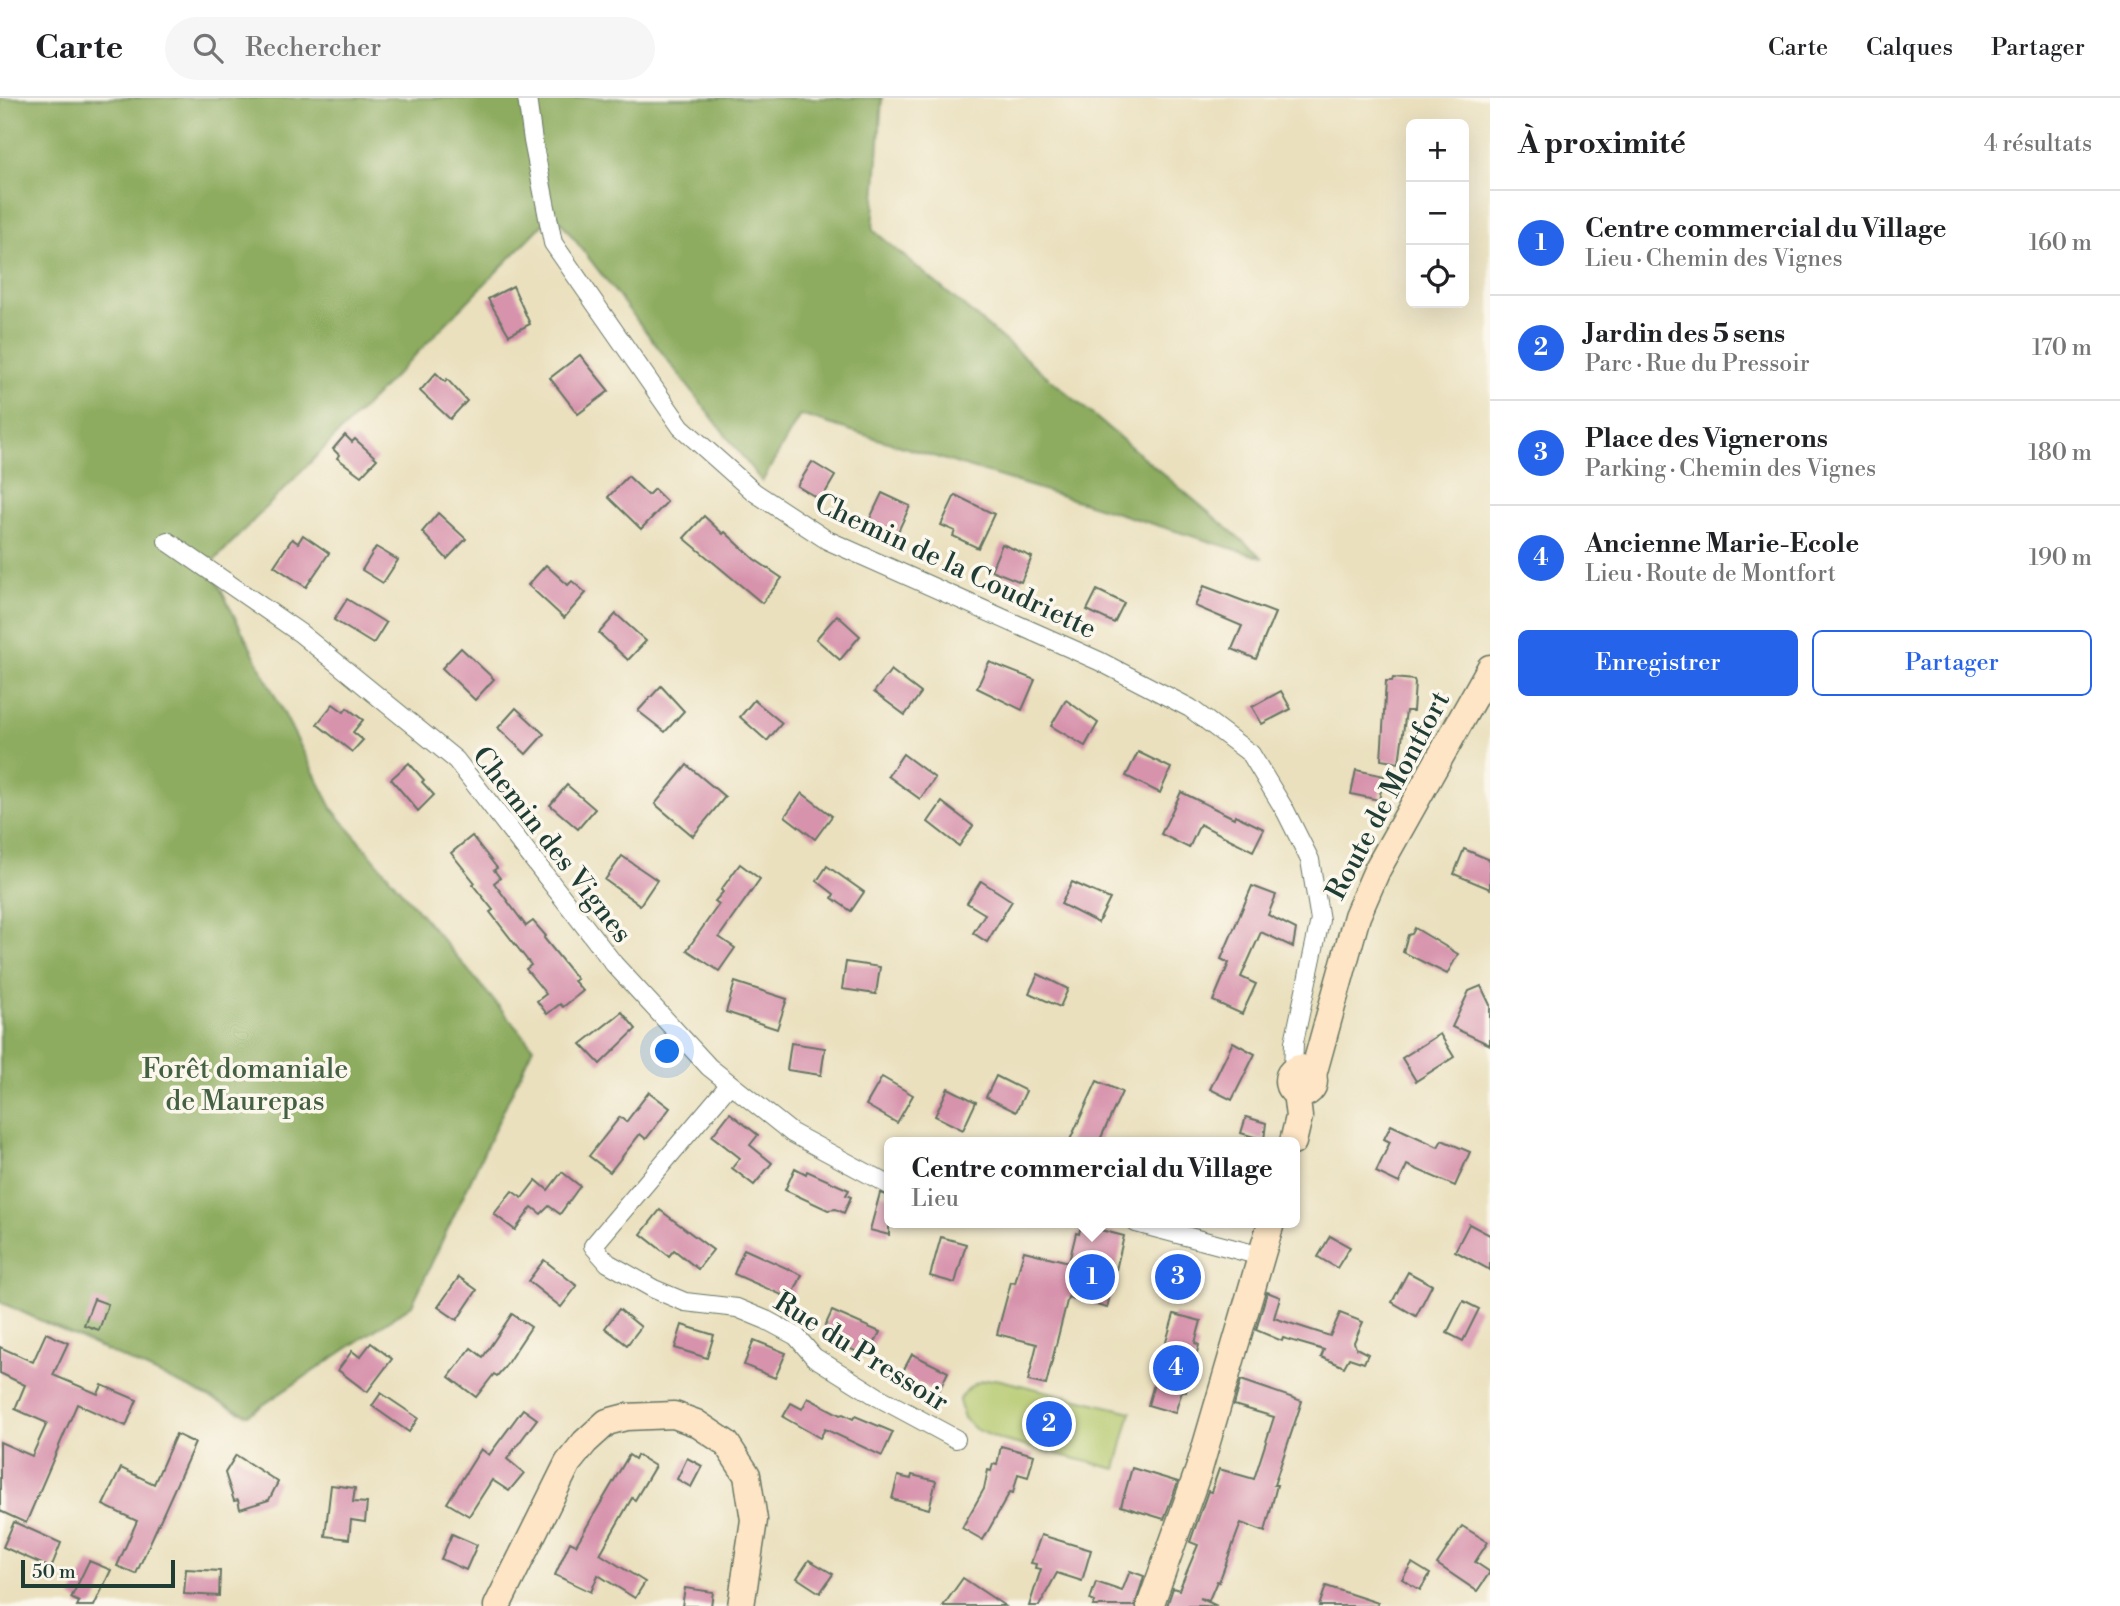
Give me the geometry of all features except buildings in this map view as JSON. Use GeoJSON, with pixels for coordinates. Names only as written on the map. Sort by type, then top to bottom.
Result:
{"type":"FeatureCollection","features":[{"type":"Feature","properties":{"kind":"street","name":"Chemin de la Coudriette"},"geometry":{"type":"LineString","coordinates":[[527,98],[553,243],[681,427],[754,492],[827,540],[1099,661],[1190,708],[1251,754],[1286,812],[1310,860],[1320,920],[1294,1042],[1301,1079]]}},
{"type":"Feature","properties":{"kind":"street","name":"Chemin des Vignes"},"geometry":{"type":"LineString","coordinates":[[167,541],[300,633],[456,760],[614,964],[709,1067],[792,1133],[884,1182]]}},
{"type":"Feature","properties":{"kind":"street","name":"Route de Montfort"},"geometry":{"type":"LineString","coordinates":[[1294,1137],[1299,1117],[1301,1079],[1357,916],[1377,870],[1487,679]]}},
{"type":"Feature","properties":{"kind":"street","name":"Rue du Pressoir"},"geometry":{"type":"LineString","coordinates":[[730,1084],[593,1246],[608,1263],[685,1303],[737,1308],[766,1320],[796,1336],[814,1357],[878,1398],[956,1439]]}},
{"type":"Feature","properties":{"kind":"street"},"geometry":{"type":"LineString","coordinates":[[1155,1228],[1261,1256]]}},
{"type":"Feature","properties":{"kind":"street"},"geometry":{"type":"LineString","coordinates":[[1150,1606],[1199,1469],[1269,1228]]}},
{"type":"Feature","properties":{"kind":"street"},"geometry":{"type":"LineString","coordinates":[[497,1606],[568,1462],[585,1442],[607,1422],[626,1417],[674,1415],[696,1423],[726,1443],[747,1475],[754,1520],[741,1606]]}},
{"type":"Feature","properties":{"kind":"green space","name":"Forêt domaniale de Maurepas"},"geometry":{"type":"Polygon","coordinates":[[[0,98],[882,98],[873,230],[1263,558],[800,415],[762,482],[554,213],[209,566],[333,810],[533,1047],[412,1305],[248,1415],[0,1302],[0,98]]]}},
{"type":"Feature","properties":{"kind":"green space"},"geometry":{"type":"Polygon","coordinates":[[[996,1379],[1131,1412],[1116,1469],[1001,1440],[975,1429],[964,1418],[959,1401],[974,1384],[996,1379]]]}},
{"type":"Feature","properties":{"kind":"place","name":"Centre commercial du Village"},"geometry":{"type":"Point","coordinates":[1092,1277]}},
{"type":"Feature","properties":{"kind":"place","name":"Place des Vignerons"},"geometry":{"type":"Point","coordinates":[1178,1277]}},
{"type":"Feature","properties":{"kind":"place","name":"Ancienne Marie-Ecole"},"geometry":{"type":"Point","coordinates":[1176,1368]}},
{"type":"Feature","properties":{"kind":"place","name":"Jardin des 5 sens"},"geometry":{"type":"Point","coordinates":[1049,1424]}}]}
